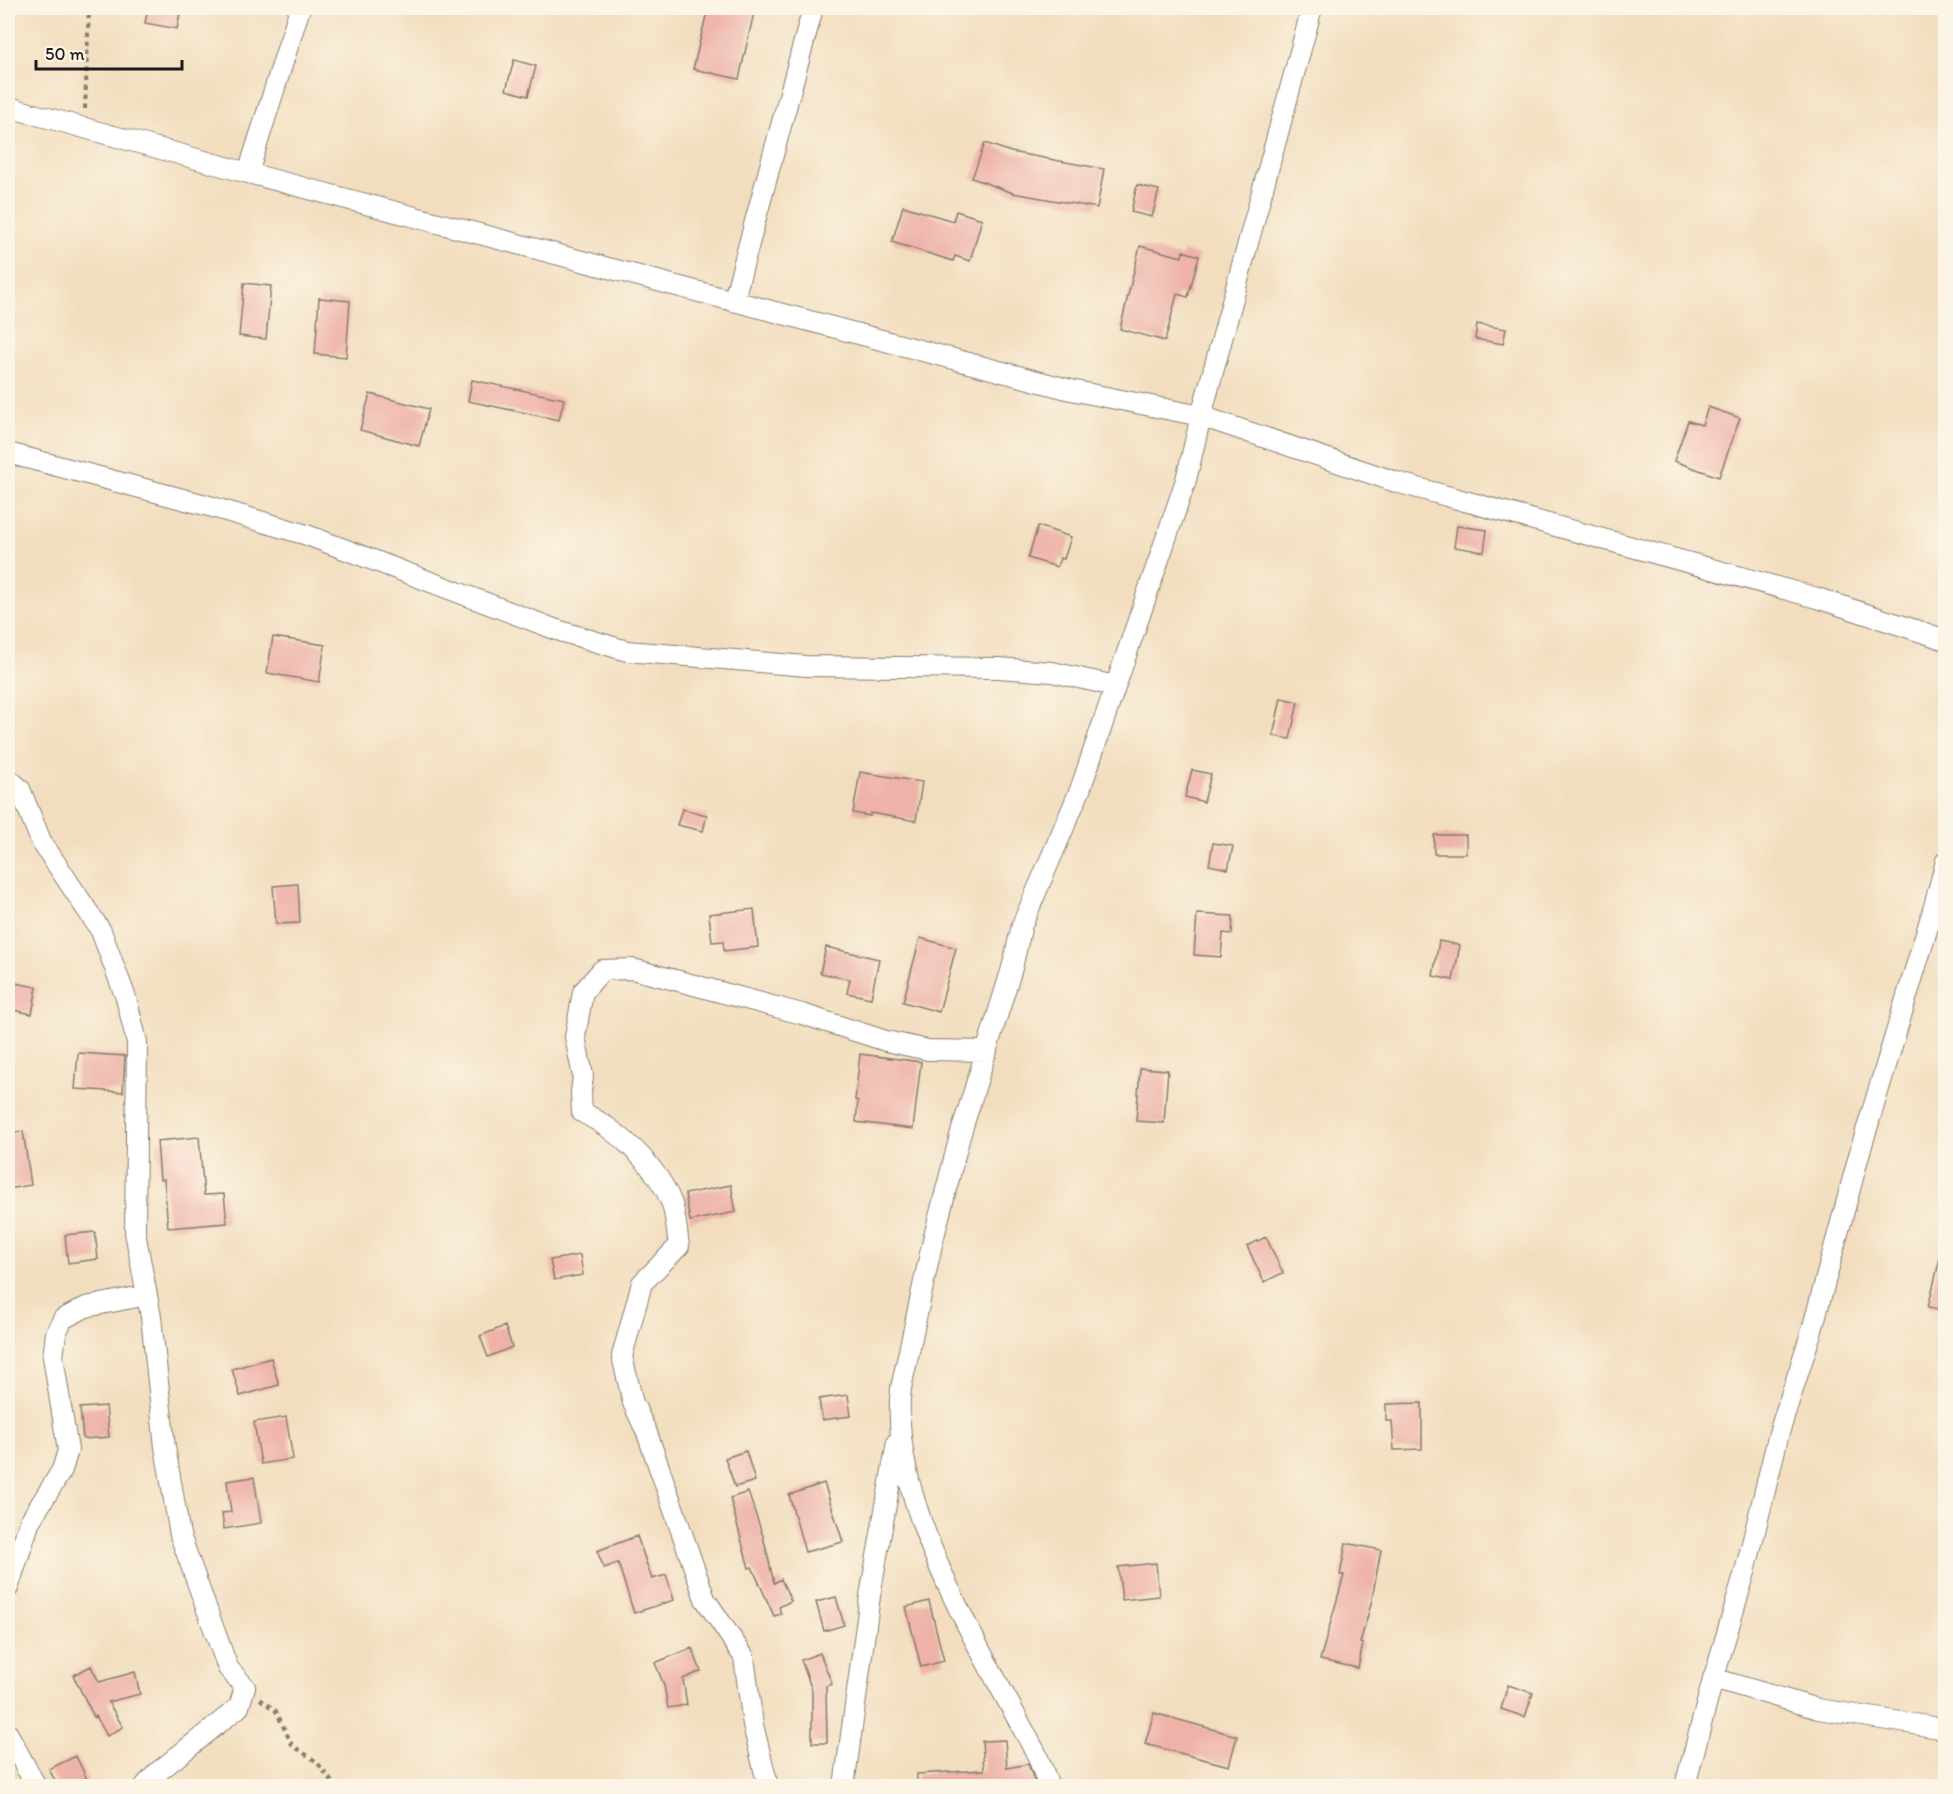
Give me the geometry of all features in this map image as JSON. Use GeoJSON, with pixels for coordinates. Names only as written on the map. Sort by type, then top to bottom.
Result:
{"type":"FeatureCollection","features":[{"type":"Feature","properties":{"kind":"street"},"geometry":{"type":"LineString","coordinates":[[248,173],[300,8]]}},
{"type":"Feature","properties":{"kind":"street"},"geometry":{"type":"LineString","coordinates":[[734,299],[813,8]]}},
{"type":"Feature","properties":{"kind":"street"},"geometry":{"type":"LineString","coordinates":[[844,1786],[870,1596],[900,1430],[901,1388],[933,1240],[960,1136],[1028,908],[1080,790],[1186,480],[1201,416],[1312,8]]}},
{"type":"Feature","properties":{"kind":"street"},"geometry":{"type":"LineString","coordinates":[[8,107],[84,126],[248,173],[734,299],[1071,390],[1201,416],[1396,482],[1817,598],[1946,640]]}},
{"type":"Feature","properties":{"kind":"street"},"geometry":{"type":"LineString","coordinates":[[8,453],[209,506],[307,536],[557,630],[627,651],[806,666],[1031,670],[1052,672],[1115,686]]}},
{"type":"Feature","properties":{"kind":"street"},"geometry":{"type":"LineString","coordinates":[[8,778],[20,789],[41,841],[101,931],[126,998],[137,1042],[135,1232],[147,1294],[165,1447],[180,1535],[228,1668],[245,1687],[239,1707],[145,1786]]}},
{"type":"Feature","properties":{"kind":"street"},"geometry":{"type":"LineString","coordinates":[[1685,1786],[1713,1678],[1745,1572],[1779,1433],[1812,1330],[1861,1148],[1946,861]]}},
{"type":"Feature","properties":{"kind":"street"},"geometry":{"type":"LineString","coordinates":[[768,1786],[753,1725],[744,1657],[705,1599],[647,1433],[633,1403],[622,1356],[642,1283],[679,1246],[672,1205],[657,1175],[609,1125],[582,1112],[583,1076],[574,1037],[583,992],[602,970],[632,969],[802,1014],[886,1041],[928,1050],[987,1051]]}},
{"type":"Feature","properties":{"kind":"street"},"geometry":{"type":"LineString","coordinates":[[8,1588],[30,1521],[62,1470],[68,1450],[53,1357],[56,1333],[63,1319],[86,1306],[147,1294]]}},
{"type":"Feature","properties":{"kind":"street"},"geometry":{"type":"LineString","coordinates":[[900,1430],[910,1482],[940,1571],[1037,1755],[1049,1786]]}},
{"type":"Feature","properties":{"kind":"street"},"geometry":{"type":"LineString","coordinates":[[1713,1678],[1818,1708],[1946,1729]]}},
{"type":"Feature","properties":{"kind":"street"},"geometry":{"type":"LineString","coordinates":[[8,1734],[36,1786]]}},
{"type":"Feature","properties":{"kind":"path"},"geometry":{"type":"LineString","coordinates":[[84,126],[89,8]]}},
{"type":"Feature","properties":{"kind":"path"},"geometry":{"type":"LineString","coordinates":[[245,1687],[276,1711],[292,1745],[317,1762],[335,1786]]}},
{"type":"Feature","properties":{"kind":"building"},"geometry":{"type":"Polygon","coordinates":[[[148,8],[181,8],[177,29],[145,23],[148,8]]]}},
{"type":"Feature","properties":{"kind":"building"},"geometry":{"type":"Polygon","coordinates":[[[708,8],[755,8],[739,79],[693,69],[708,8]]]}},
{"type":"Feature","properties":{"kind":"building"},"geometry":{"type":"Polygon","coordinates":[[[514,60],[536,66],[528,96],[506,90],[514,60]]]}},
{"type":"Feature","properties":{"kind":"building"},"geometry":{"type":"Polygon","coordinates":[[[985,143],[1011,152],[1104,169],[1097,208],[1013,193],[972,178],[985,143]]]}},
{"type":"Feature","properties":{"kind":"building"},"geometry":{"type":"Polygon","coordinates":[[[1137,185],[1159,190],[1152,217],[1131,212],[1137,185]]]}},
{"type":"Feature","properties":{"kind":"building"},"geometry":{"type":"Polygon","coordinates":[[[903,206],[953,221],[956,211],[982,219],[970,261],[955,256],[953,261],[892,242],[903,206]]]}},
{"type":"Feature","properties":{"kind":"building"},"geometry":{"type":"Polygon","coordinates":[[[1140,246],[1182,257],[1183,251],[1199,256],[1188,297],[1177,294],[1165,341],[1120,329],[1140,246]]]}},
{"type":"Feature","properties":{"kind":"building"},"geometry":{"type":"Polygon","coordinates":[[[244,283],[271,286],[266,339],[239,336],[244,283]]]}},
{"type":"Feature","properties":{"kind":"building"},"geometry":{"type":"Polygon","coordinates":[[[319,298],[350,301],[346,357],[315,354],[319,298]]]}},
{"type":"Feature","properties":{"kind":"building"},"geometry":{"type":"Polygon","coordinates":[[[1477,324],[1506,329],[1503,344],[1475,339],[1477,324]]]}},
{"type":"Feature","properties":{"kind":"building"},"geometry":{"type":"Polygon","coordinates":[[[472,380],[564,399],[559,420],[468,401],[472,380]]]}},
{"type":"Feature","properties":{"kind":"building"},"geometry":{"type":"Polygon","coordinates":[[[370,394],[429,409],[419,446],[360,430],[370,394]]]}},
{"type":"Feature","properties":{"kind":"building"},"geometry":{"type":"Polygon","coordinates":[[[1708,407],[1740,418],[1719,477],[1674,461],[1688,421],[1702,425],[1708,407]]]}},
{"type":"Feature","properties":{"kind":"building"},"geometry":{"type":"Polygon","coordinates":[[[1038,526],[1071,537],[1064,559],[1060,558],[1057,567],[1028,558],[1038,526]]]}},
{"type":"Feature","properties":{"kind":"building"},"geometry":{"type":"Polygon","coordinates":[[[1457,526],[1487,530],[1484,552],[1454,547],[1457,526]]]}},
{"type":"Feature","properties":{"kind":"building"},"geometry":{"type":"Polygon","coordinates":[[[273,637],[325,645],[319,682],[267,673],[273,637]]]}},
{"type":"Feature","properties":{"kind":"building"},"geometry":{"type":"Polygon","coordinates":[[[1281,698],[1298,702],[1290,739],[1273,736],[1281,698]]]}},
{"type":"Feature","properties":{"kind":"building"},"geometry":{"type":"Polygon","coordinates":[[[1192,770],[1211,774],[1204,802],[1185,797],[1192,770]]]}},
{"type":"Feature","properties":{"kind":"building"},"geometry":{"type":"Polygon","coordinates":[[[860,772],[922,782],[916,821],[870,813],[870,816],[853,813],[860,772]]]}},
{"type":"Feature","properties":{"kind":"building"},"geometry":{"type":"Polygon","coordinates":[[[682,809],[707,815],[703,831],[677,825],[682,809]]]}},
{"type":"Feature","properties":{"kind":"building"},"geometry":{"type":"Polygon","coordinates":[[[1434,835],[1466,835],[1466,854],[1434,854],[1434,835]]]}},
{"type":"Feature","properties":{"kind":"building"},"geometry":{"type":"Polygon","coordinates":[[[1213,843],[1233,846],[1228,869],[1209,865],[1213,843]]]}},
{"type":"Feature","properties":{"kind":"building"},"geometry":{"type":"Polygon","coordinates":[[[298,884],[300,923],[276,924],[273,886],[298,884]]]}},
{"type":"Feature","properties":{"kind":"building"},"geometry":{"type":"Polygon","coordinates":[[[754,909],[758,947],[724,951],[723,941],[712,942],[709,914],[754,909]]]}},
{"type":"Feature","properties":{"kind":"building"},"geometry":{"type":"Polygon","coordinates":[[[1197,914],[1233,916],[1232,934],[1223,933],[1221,957],[1194,955],[1197,914]]]}},
{"type":"Feature","properties":{"kind":"building"},"geometry":{"type":"Polygon","coordinates":[[[920,938],[956,948],[939,1012],[903,1002],[920,938]]]}},
{"type":"Feature","properties":{"kind":"building"},"geometry":{"type":"Polygon","coordinates":[[[1439,941],[1460,945],[1453,980],[1433,976],[1439,941]]]}},
{"type":"Feature","properties":{"kind":"building"},"geometry":{"type":"Polygon","coordinates":[[[826,947],[879,959],[871,998],[847,993],[850,979],[820,973],[826,947]]]}},
{"type":"Feature","properties":{"kind":"building"},"geometry":{"type":"Polygon","coordinates":[[[10,982],[37,987],[32,1014],[8,1009],[10,982]]]}},
{"type":"Feature","properties":{"kind":"building"},"geometry":{"type":"Polygon","coordinates":[[[78,1053],[125,1056],[123,1092],[75,1089],[78,1053]]]}},
{"type":"Feature","properties":{"kind":"building"},"geometry":{"type":"Polygon","coordinates":[[[860,1054],[921,1062],[913,1129],[856,1122],[858,1101],[855,1100],[860,1054]]]}},
{"type":"Feature","properties":{"kind":"building"},"geometry":{"type":"Polygon","coordinates":[[[1140,1068],[1168,1070],[1164,1123],[1136,1121],[1140,1068]]]}},
{"type":"Feature","properties":{"kind":"building"},"geometry":{"type":"Polygon","coordinates":[[[23,1131],[31,1185],[8,1189],[8,1133],[23,1131]]]}},
{"type":"Feature","properties":{"kind":"building"},"geometry":{"type":"Polygon","coordinates":[[[199,1137],[204,1195],[224,1194],[227,1223],[168,1228],[164,1179],[160,1180],[157,1141],[199,1137]]]}},
{"type":"Feature","properties":{"kind":"building"},"geometry":{"type":"Polygon","coordinates":[[[731,1185],[736,1212],[690,1221],[685,1194],[731,1185]]]}},
{"type":"Feature","properties":{"kind":"building"},"geometry":{"type":"Polygon","coordinates":[[[95,1232],[98,1259],[68,1263],[65,1235],[95,1232]]]}},
{"type":"Feature","properties":{"kind":"building"},"geometry":{"type":"Polygon","coordinates":[[[1266,1237],[1283,1273],[1264,1282],[1247,1246],[1266,1237]]]}},
{"type":"Feature","properties":{"kind":"building"},"geometry":{"type":"Polygon","coordinates":[[[580,1255],[583,1275],[554,1280],[550,1260],[580,1255]]]}},
{"type":"Feature","properties":{"kind":"building"},"geometry":{"type":"Polygon","coordinates":[[[1940,1258],[1946,1258],[1946,1311],[1928,1307],[1940,1258]]]}},
{"type":"Feature","properties":{"kind":"building"},"geometry":{"type":"Polygon","coordinates":[[[505,1326],[512,1347],[488,1357],[480,1336],[505,1326]]]}},
{"type":"Feature","properties":{"kind":"building"},"geometry":{"type":"Polygon","coordinates":[[[271,1358],[279,1385],[240,1396],[232,1369],[271,1358]]]}},
{"type":"Feature","properties":{"kind":"building"},"geometry":{"type":"Polygon","coordinates":[[[848,1395],[851,1416],[822,1420],[819,1399],[848,1395]]]}},
{"type":"Feature","properties":{"kind":"building"},"geometry":{"type":"Polygon","coordinates":[[[1422,1403],[1422,1449],[1394,1450],[1392,1421],[1386,1421],[1386,1404],[1422,1403]]]}},
{"type":"Feature","properties":{"kind":"building"},"geometry":{"type":"Polygon","coordinates":[[[106,1406],[109,1437],[83,1439],[80,1408],[106,1406]]]}},
{"type":"Feature","properties":{"kind":"building"},"geometry":{"type":"Polygon","coordinates":[[[286,1417],[293,1459],[261,1464],[254,1422],[286,1417]]]}},
{"type":"Feature","properties":{"kind":"building"},"geometry":{"type":"Polygon","coordinates":[[[746,1451],[755,1481],[735,1487],[725,1458],[746,1451]]]}},
{"type":"Feature","properties":{"kind":"building"},"geometry":{"type":"Polygon","coordinates":[[[254,1477],[261,1523],[224,1529],[222,1513],[231,1512],[227,1481],[254,1477]]]}},
{"type":"Feature","properties":{"kind":"building"},"geometry":{"type":"Polygon","coordinates":[[[824,1483],[843,1542],[805,1552],[789,1495],[824,1483]]]}},
{"type":"Feature","properties":{"kind":"building"},"geometry":{"type":"Polygon","coordinates":[[[748,1492],[763,1536],[774,1583],[781,1579],[791,1601],[779,1607],[781,1614],[774,1616],[752,1567],[749,1568],[730,1498],[748,1492]]]}},
{"type":"Feature","properties":{"kind":"building"},"geometry":{"type":"Polygon","coordinates":[[[637,1536],[652,1579],[666,1575],[674,1600],[634,1613],[618,1563],[604,1568],[597,1551],[637,1536]]]}},
{"type":"Feature","properties":{"kind":"building"},"geometry":{"type":"Polygon","coordinates":[[[1346,1543],[1381,1550],[1371,1604],[1360,1643],[1363,1644],[1358,1668],[1320,1660],[1344,1575],[1340,1575],[1346,1543]]]}},
{"type":"Feature","properties":{"kind":"building"},"geometry":{"type":"Polygon","coordinates":[[[1156,1563],[1159,1596],[1122,1600],[1118,1567],[1156,1563]]]}},
{"type":"Feature","properties":{"kind":"building"},"geometry":{"type":"Polygon","coordinates":[[[836,1597],[844,1625],[824,1631],[816,1602],[836,1597]]]}},
{"type":"Feature","properties":{"kind":"building"},"geometry":{"type":"Polygon","coordinates":[[[929,1601],[944,1661],[921,1667],[906,1607],[929,1601]]]}},
{"type":"Feature","properties":{"kind":"building"},"geometry":{"type":"Polygon","coordinates":[[[692,1648],[701,1671],[683,1679],[687,1705],[668,1708],[664,1685],[655,1663],[692,1648]]]}},
{"type":"Feature","properties":{"kind":"building"},"geometry":{"type":"Polygon","coordinates":[[[820,1653],[832,1684],[826,1686],[827,1743],[812,1743],[812,1690],[801,1660],[820,1653]]]}},
{"type":"Feature","properties":{"kind":"building"},"geometry":{"type":"Polygon","coordinates":[[[91,1666],[99,1682],[135,1672],[140,1694],[108,1702],[123,1727],[107,1736],[96,1716],[94,1717],[73,1675],[91,1666]]]}},
{"type":"Feature","properties":{"kind":"building"},"geometry":{"type":"Polygon","coordinates":[[[1508,1685],[1533,1693],[1525,1717],[1501,1709],[1508,1685]]]}},
{"type":"Feature","properties":{"kind":"building"},"geometry":{"type":"Polygon","coordinates":[[[1154,1713],[1237,1736],[1229,1766],[1145,1744],[1154,1713]]]}},
{"type":"Feature","properties":{"kind":"building"},"geometry":{"type":"Polygon","coordinates":[[[1005,1740],[1007,1768],[1028,1764],[1036,1786],[917,1786],[917,1774],[984,1770],[982,1741],[1005,1740]]]}},
{"type":"Feature","properties":{"kind":"building"},"geometry":{"type":"Polygon","coordinates":[[[76,1756],[90,1786],[58,1786],[49,1769],[76,1756]]]}}]}
